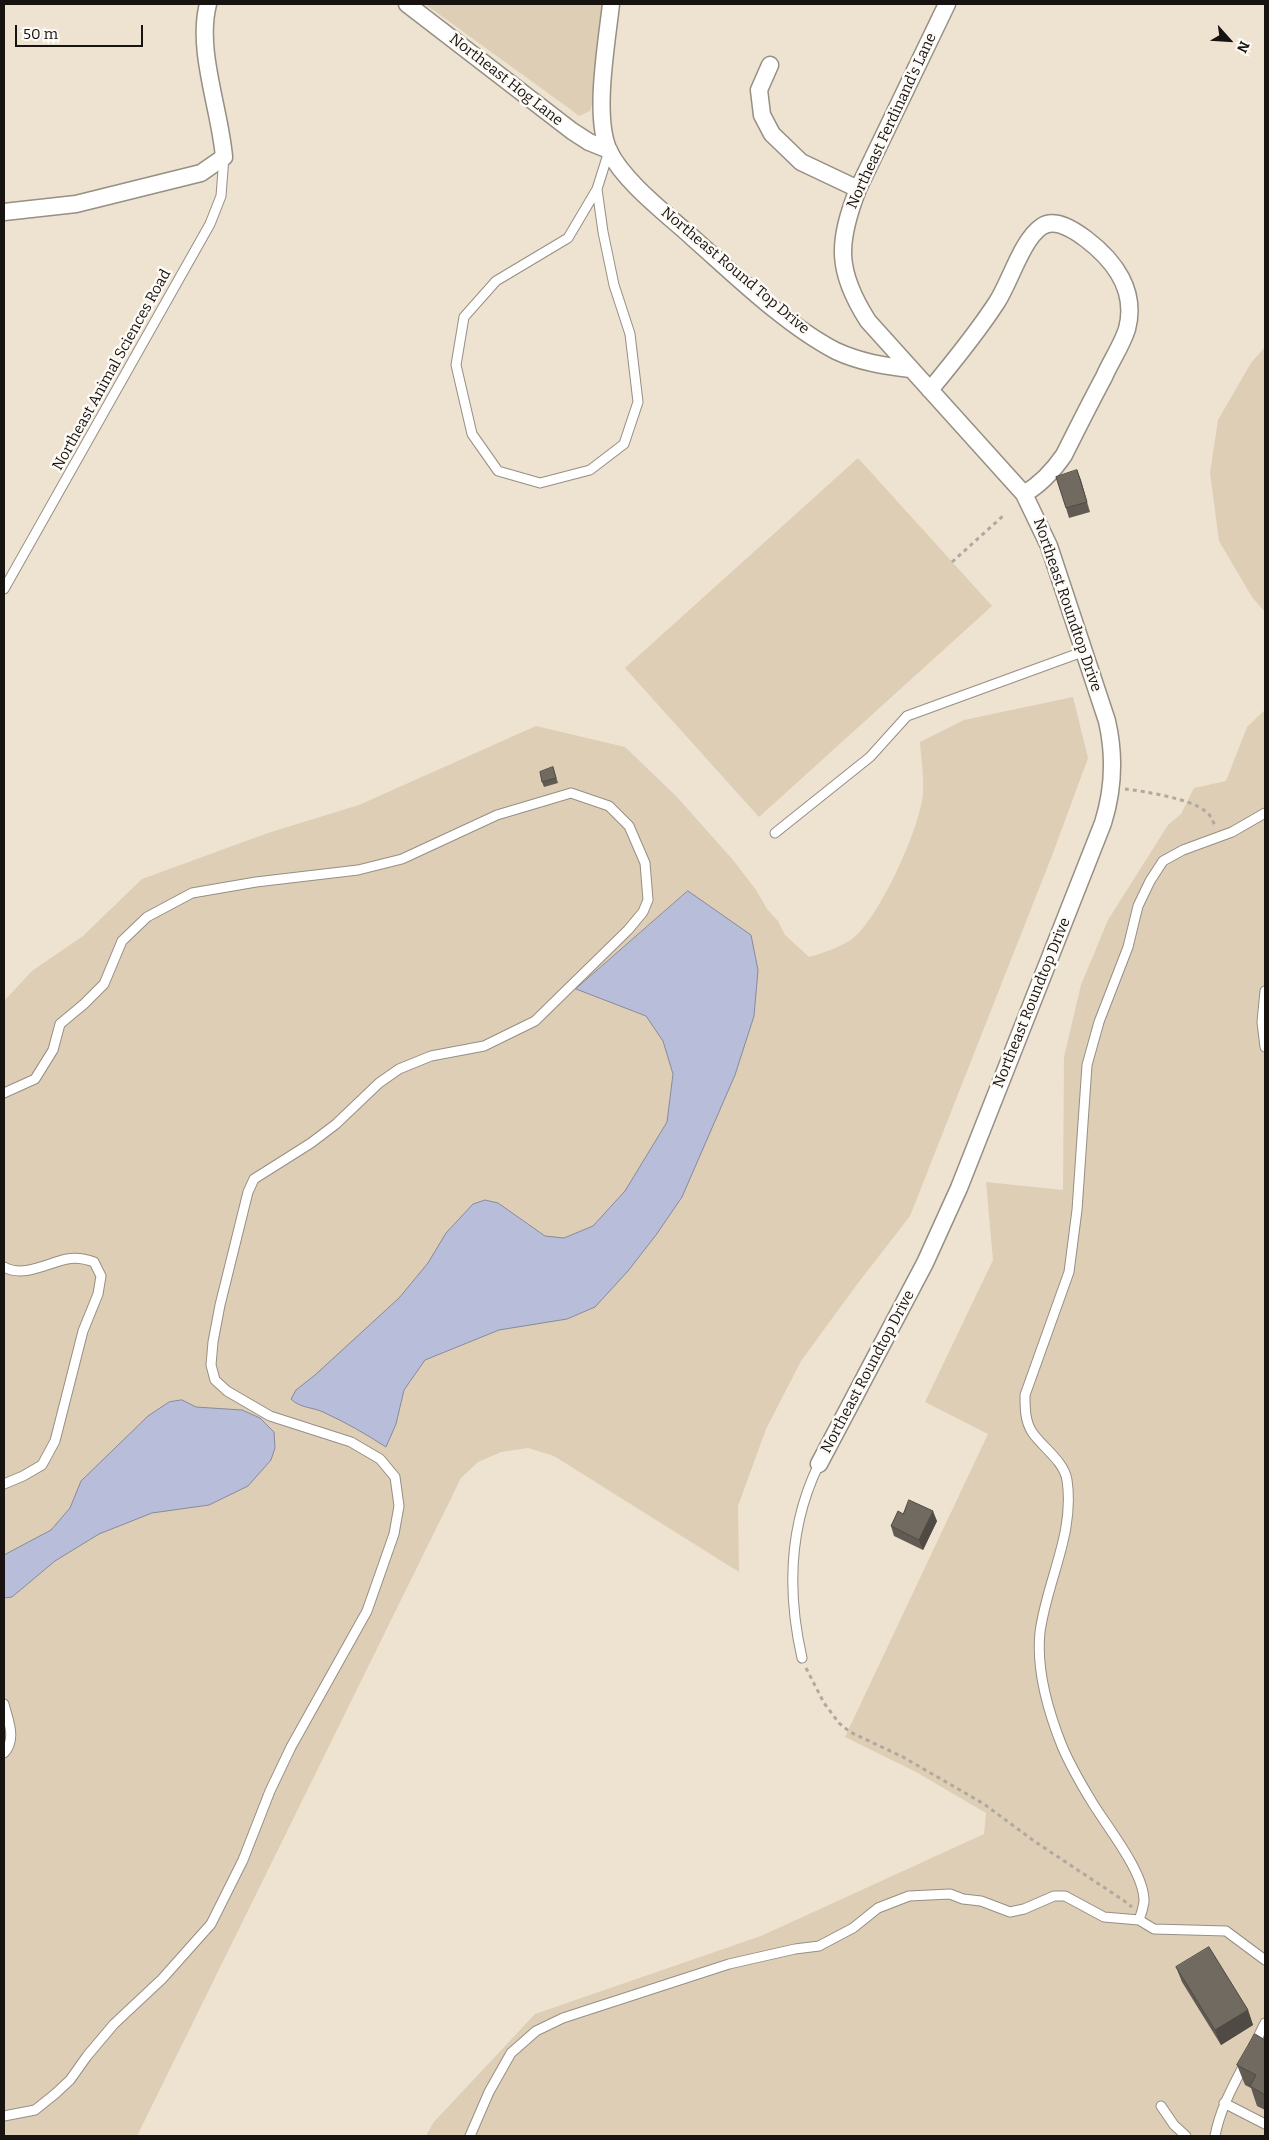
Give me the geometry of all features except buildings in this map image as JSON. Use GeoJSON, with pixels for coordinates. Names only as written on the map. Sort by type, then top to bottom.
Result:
{"type":"FeatureCollection","features":[{"type":"Feature","properties":{"kind":"street"},"geometry":{"type":"LineString","coordinates":[[4,212],[76,204],[201,173],[224,157],[223,136],[204,41],[205,15],[208,4]]}},
{"type":"Feature","properties":{"kind":"street","name":"Northeast Hog Lane"},"geometry":{"type":"LineString","coordinates":[[407,4],[572,131],[589,142],[609,150]]}},
{"type":"Feature","properties":{"kind":"street"},"geometry":{"type":"LineString","coordinates":[[609,150],[602,108],[611,4]]}},
{"type":"Feature","properties":{"kind":"street","name":"Northeast Ferdinand's Lane"},"geometry":{"type":"LineString","coordinates":[[910,369],[868,321],[855,300],[846,276],[843,241],[847,218],[858,189],[947,4]]}},
{"type":"Feature","properties":{"kind":"street"},"geometry":{"type":"LineString","coordinates":[[770,65],[759,90],[762,115],[772,134],[801,162],[858,189]]}},
{"type":"Feature","properties":{"kind":"street","name":"Northeast Round Top Drive"},"geometry":{"type":"LineString","coordinates":[[609,150],[622,170],[648,198],[767,302],[810,335],[834,350],[860,361],[910,369]]}},
{"type":"Feature","properties":{"kind":"street"},"geometry":{"type":"LineString","coordinates":[[930,390],[971,340],[998,300],[1035,232],[1042,226],[1054,223],[1073,230],[1086,239],[1115,266],[1128,290],[1130,306],[1122,340],[1064,455],[1056,467],[1041,482],[1024,494]]}},
{"type":"Feature","properties":{"kind":"street","name":"Northeast Roundtop Drive"},"geometry":{"type":"LineString","coordinates":[[819,1464],[926,1263],[959,1188],[1103,823],[1112,787],[1112,744],[1107,721],[1049,546],[1024,494],[910,369]]}},
{"type":"Feature","properties":{"kind":"lane"},"geometry":{"type":"LineString","coordinates":[[597,189],[602,232],[614,285],[630,334],[638,402],[624,444],[590,470],[540,483],[498,471],[472,434],[456,365],[464,317],[496,281],[568,238],[597,189],[609,150]]}},
{"type":"Feature","properties":{"kind":"lane","name":"Northeast Animal Sciences Road"},"geometry":{"type":"LineString","coordinates":[[4,589],[210,224],[221,196],[224,157]]}},
{"type":"Feature","properties":{"kind":"lane"},"geometry":{"type":"LineString","coordinates":[[775,833],[870,757],[907,716],[1084,652]]}},
{"type":"Feature","properties":{"kind":"lane"},"geometry":{"type":"LineString","coordinates":[[4,1093],[34,1079],[53,1050],[60,1024],[104,984],[122,941],[147,917],[192,893],[256,882],[358,870],[402,859],[497,815],[571,793],[609,806],[629,826],[645,863],[648,900],[643,912],[628,930],[535,1021],[484,1046],[431,1056],[399,1069],[379,1083],[336,1124],[311,1143],[254,1179],[248,1192],[220,1305],[211,1366],[216,1380],[234,1395],[270,1416],[352,1442],[380,1459],[395,1477],[399,1506],[394,1534],[367,1611],[291,1747],[270,1791],[243,1860],[211,1924],[162,1979],[114,2024],[70,2080],[55,2094],[35,2110],[4,2116]]}},
{"type":"Feature","properties":{"kind":"lane"},"geometry":{"type":"LineString","coordinates":[[1139,1920],[1144,1901],[1140,1882],[1128,1858],[1093,1804],[1062,1746],[1042,1681],[1039,1656],[1040,1632],[1063,1544],[1069,1499],[1067,1478],[1046,1446],[1032,1432],[1026,1416],[1025,1396],[1068,1272],[1078,1194],[1087,1065],[1099,1022],[1128,947],[1138,906],[1150,880],[1163,861],[1182,850],[1232,832],[1265,813]]}},
{"type":"Feature","properties":{"kind":"lane"},"geometry":{"type":"LineString","coordinates":[[1265,991],[1262,1022],[1265,1046]]}},
{"type":"Feature","properties":{"kind":"lane"},"geometry":{"type":"LineString","coordinates":[[4,1267],[11,1271],[42,1268],[69,1258],[83,1258],[94,1262],[100,1276],[98,1294],[83,1331],[55,1441],[42,1465],[4,1484]]}},
{"type":"Feature","properties":{"kind":"lane","name":"Northeast Roundtop Drive"},"geometry":{"type":"LineString","coordinates":[[802,1658],[797,1636],[792,1587],[794,1546],[800,1512],[819,1464]]}},
{"type":"Feature","properties":{"kind":"lane"},"geometry":{"type":"LineString","coordinates":[[4,1704],[12,1736],[4,1753]]}},
{"type":"Feature","properties":{"kind":"lane"},"geometry":{"type":"LineString","coordinates":[[470,2136],[489,2092],[511,2053],[536,2031],[563,2018],[729,1964],[795,1948],[818,1946],[853,1928],[878,1908],[909,1896],[950,1894],[963,1899],[982,1901],[1010,1912],[1024,1909],[1054,1896],[1065,1896],[1104,1917],[1139,1920],[1154,1929],[1226,1931],[1265,1960]]}},
{"type":"Feature","properties":{"kind":"lane"},"geometry":{"type":"LineString","coordinates":[[1215,2136],[1224,2103],[1265,2023]]}},
{"type":"Feature","properties":{"kind":"lane"},"geometry":{"type":"LineString","coordinates":[[1224,2103],[1265,2124]]}},
{"type":"Feature","properties":{"kind":"lane"},"geometry":{"type":"LineString","coordinates":[[1161,2106],[1174,2125],[1186,2136]]}},
{"type":"Feature","properties":{"kind":"path"},"geometry":{"type":"LineString","coordinates":[[952,562],[1003,516]]}},
{"type":"Feature","properties":{"kind":"path"},"geometry":{"type":"LineString","coordinates":[[1112,787],[1152,792],[1204,810],[1213,820],[1216,839]]}},
{"type":"Feature","properties":{"kind":"path"},"geometry":{"type":"LineString","coordinates":[[802,1658],[824,1703],[845,1727],[984,1804],[1034,1841],[1124,1900],[1134,1909],[1139,1920]]}},
{"type":"Feature","properties":{"kind":"shaded area"},"geometry":{"type":"Polygon","coordinates":[[[4,4],[1265,4],[1265,2136],[4,2136],[4,4]]]}},
{"type":"Feature","properties":{"kind":"shaded area"},"geometry":{"type":"Polygon","coordinates":[[[425,4],[602,4],[595,96],[590,111],[579,116],[425,4]]]}},
{"type":"Feature","properties":{"kind":"shaded area"},"geometry":{"type":"Polygon","coordinates":[[[1265,347],[1265,612],[1252,597],[1219,541],[1210,473],[1218,420],[1251,363],[1265,347]]]}},
{"type":"Feature","properties":{"kind":"shaded area"},"geometry":{"type":"Polygon","coordinates":[[[858,458],[992,606],[759,817],[625,668],[858,458]]]}},
{"type":"Feature","properties":{"kind":"shaded area"},"geometry":{"type":"Polygon","coordinates":[[[1073,697],[1088,758],[1053,853],[910,1216],[801,1361],[766,1429],[738,1506],[739,1572],[554,1456],[528,1448],[501,1452],[478,1462],[461,1478],[137,2136],[4,2136],[4,1001],[32,971],[83,936],[142,879],[268,833],[359,805],[536,726],[625,747],[676,796],[733,860],[756,890],[767,909],[778,921],[785,935],[809,957],[851,940],[862,930],[874,914],[897,871],[921,807],[923,773],[920,742],[964,720],[1073,697]]]}},
{"type":"Feature","properties":{"kind":"shaded area"},"geometry":{"type":"Polygon","coordinates":[[[1265,710],[1265,2136],[426,2136],[433,2123],[535,2014],[761,1936],[984,1834],[986,1813],[916,1772],[845,1737],[988,1434],[925,1402],[993,1260],[986,1182],[1063,1190],[1064,1057],[1081,985],[1108,920],[1168,825],[1181,814],[1194,788],[1226,781],[1247,727],[1265,710]]]}},
{"type":"Feature","properties":{"kind":"water"},"geometry":{"type":"Polygon","coordinates":[[[688,891],[751,935],[758,970],[754,1016],[735,1075],[682,1197],[628,1271],[595,1307],[567,1319],[499,1330],[425,1360],[404,1390],[396,1424],[386,1447],[355,1428],[319,1410],[302,1406],[291,1399],[296,1390],[399,1298],[428,1263],[446,1233],[473,1204],[485,1200],[498,1203],[545,1236],[564,1238],[593,1226],[625,1191],[667,1122],[673,1074],[663,1041],[646,1016],[576,989],[688,891]]]}},
{"type":"Feature","properties":{"kind":"water"},"geometry":{"type":"Polygon","coordinates":[[[182,1400],[196,1407],[242,1410],[260,1418],[274,1432],[275,1448],[271,1460],[248,1486],[209,1505],[152,1513],[99,1534],[55,1561],[12,1597],[4,1598],[4,1555],[51,1530],[70,1508],[81,1481],[148,1416],[169,1402],[182,1400]]]}}]}
